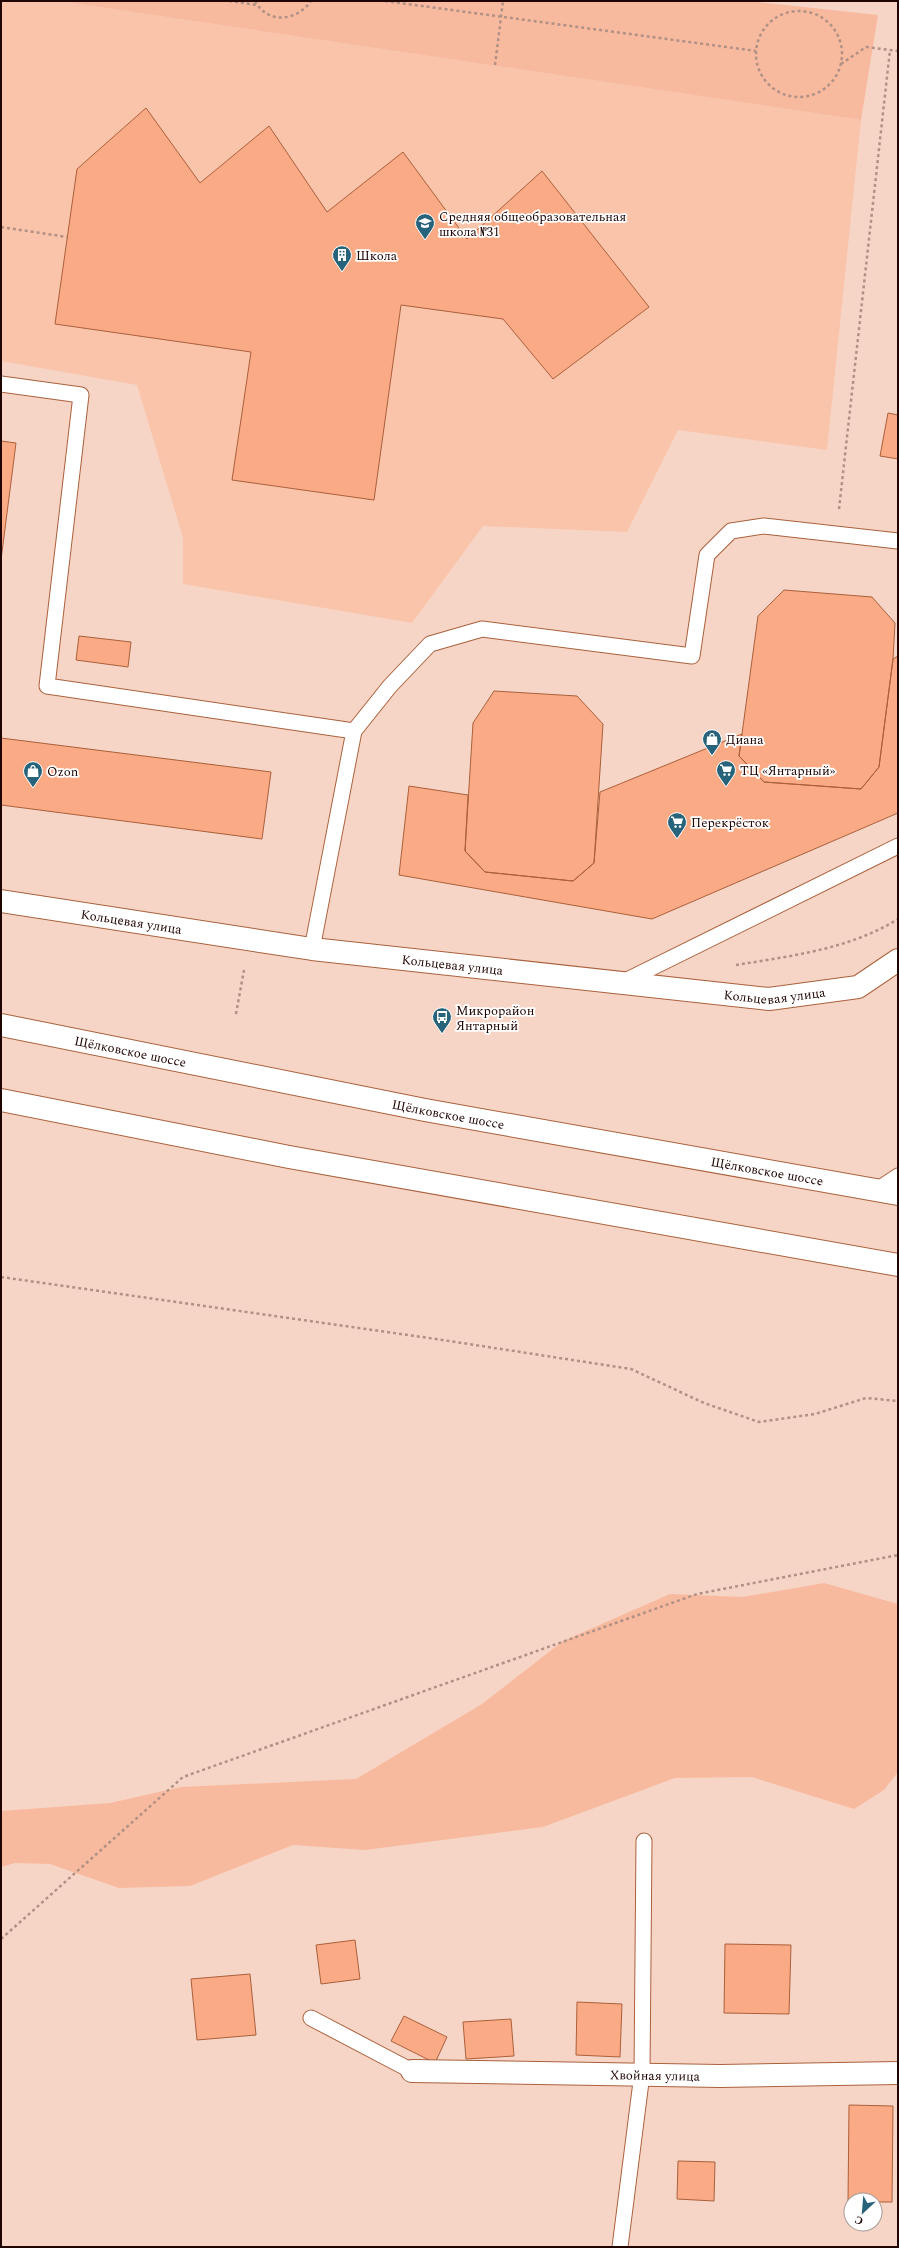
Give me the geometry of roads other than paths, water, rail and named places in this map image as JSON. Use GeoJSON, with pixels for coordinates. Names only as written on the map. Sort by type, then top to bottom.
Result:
{"type":"FeatureCollection","features":[{"type":"Feature","properties":{"kind":"main road","name":"Кольцевая улица"},"geometry":{"type":"LineString","coordinates":[[1,901],[312,949],[769,999],[858,987],[898,960]]}},
{"type":"Feature","properties":{"kind":"main road","name":"Щёлковское шоссе"},"geometry":{"type":"LineString","coordinates":[[1,1026],[417,1109],[898,1194]]}},
{"type":"Feature","properties":{"kind":"main road"},"geometry":{"type":"LineString","coordinates":[[1,1100],[289,1157],[898,1265]]}},
{"type":"Feature","properties":{"kind":"main road","name":"Хвойная улица"},"geometry":{"type":"LineString","coordinates":[[412,2071],[720,2076],[898,2073]]}},
{"type":"Feature","properties":{"kind":"lane"},"geometry":{"type":"LineString","coordinates":[[1,384],[81,395],[47,686],[354,731]]}},
{"type":"Feature","properties":{"kind":"lane"},"geometry":{"type":"LineString","coordinates":[[312,949],[354,731],[390,686],[430,644],[482,629],[692,656],[707,556],[731,531],[764,526],[898,541]]}},
{"type":"Feature","properties":{"kind":"lane"},"geometry":{"type":"LineString","coordinates":[[620,983],[898,846]]}},
{"type":"Feature","properties":{"kind":"lane"},"geometry":{"type":"LineString","coordinates":[[877,1190],[898,1176]]}},
{"type":"Feature","properties":{"kind":"lane"},"geometry":{"type":"LineString","coordinates":[[620,2247],[642,2074],[644,1841]]}},
{"type":"Feature","properties":{"kind":"lane"},"geometry":{"type":"LineString","coordinates":[[311,2018],[412,2071]]}},
{"type":"Feature","properties":{"kind":"place","name":"Средняя общеобразовательная школа №31"},"geometry":{"type":"Point","coordinates":[425,240]}},
{"type":"Feature","properties":{"kind":"place","name":"Школа"},"geometry":{"type":"Point","coordinates":[342,272]}},
{"type":"Feature","properties":{"kind":"place","name":"Диана"},"geometry":{"type":"Point","coordinates":[712,756]}},
{"type":"Feature","properties":{"kind":"place","name":"ТЦ «Янтарный»"},"geometry":{"type":"Point","coordinates":[726,787]}},
{"type":"Feature","properties":{"kind":"place","name":"Ozon"},"geometry":{"type":"Point","coordinates":[33,788]}},
{"type":"Feature","properties":{"kind":"place","name":"Перекрёсток"},"geometry":{"type":"Point","coordinates":[677,839]}},
{"type":"Feature","properties":{"kind":"place","name":"Микрорайон Янтарный"},"geometry":{"type":"Point","coordinates":[442,1034]}}]}
